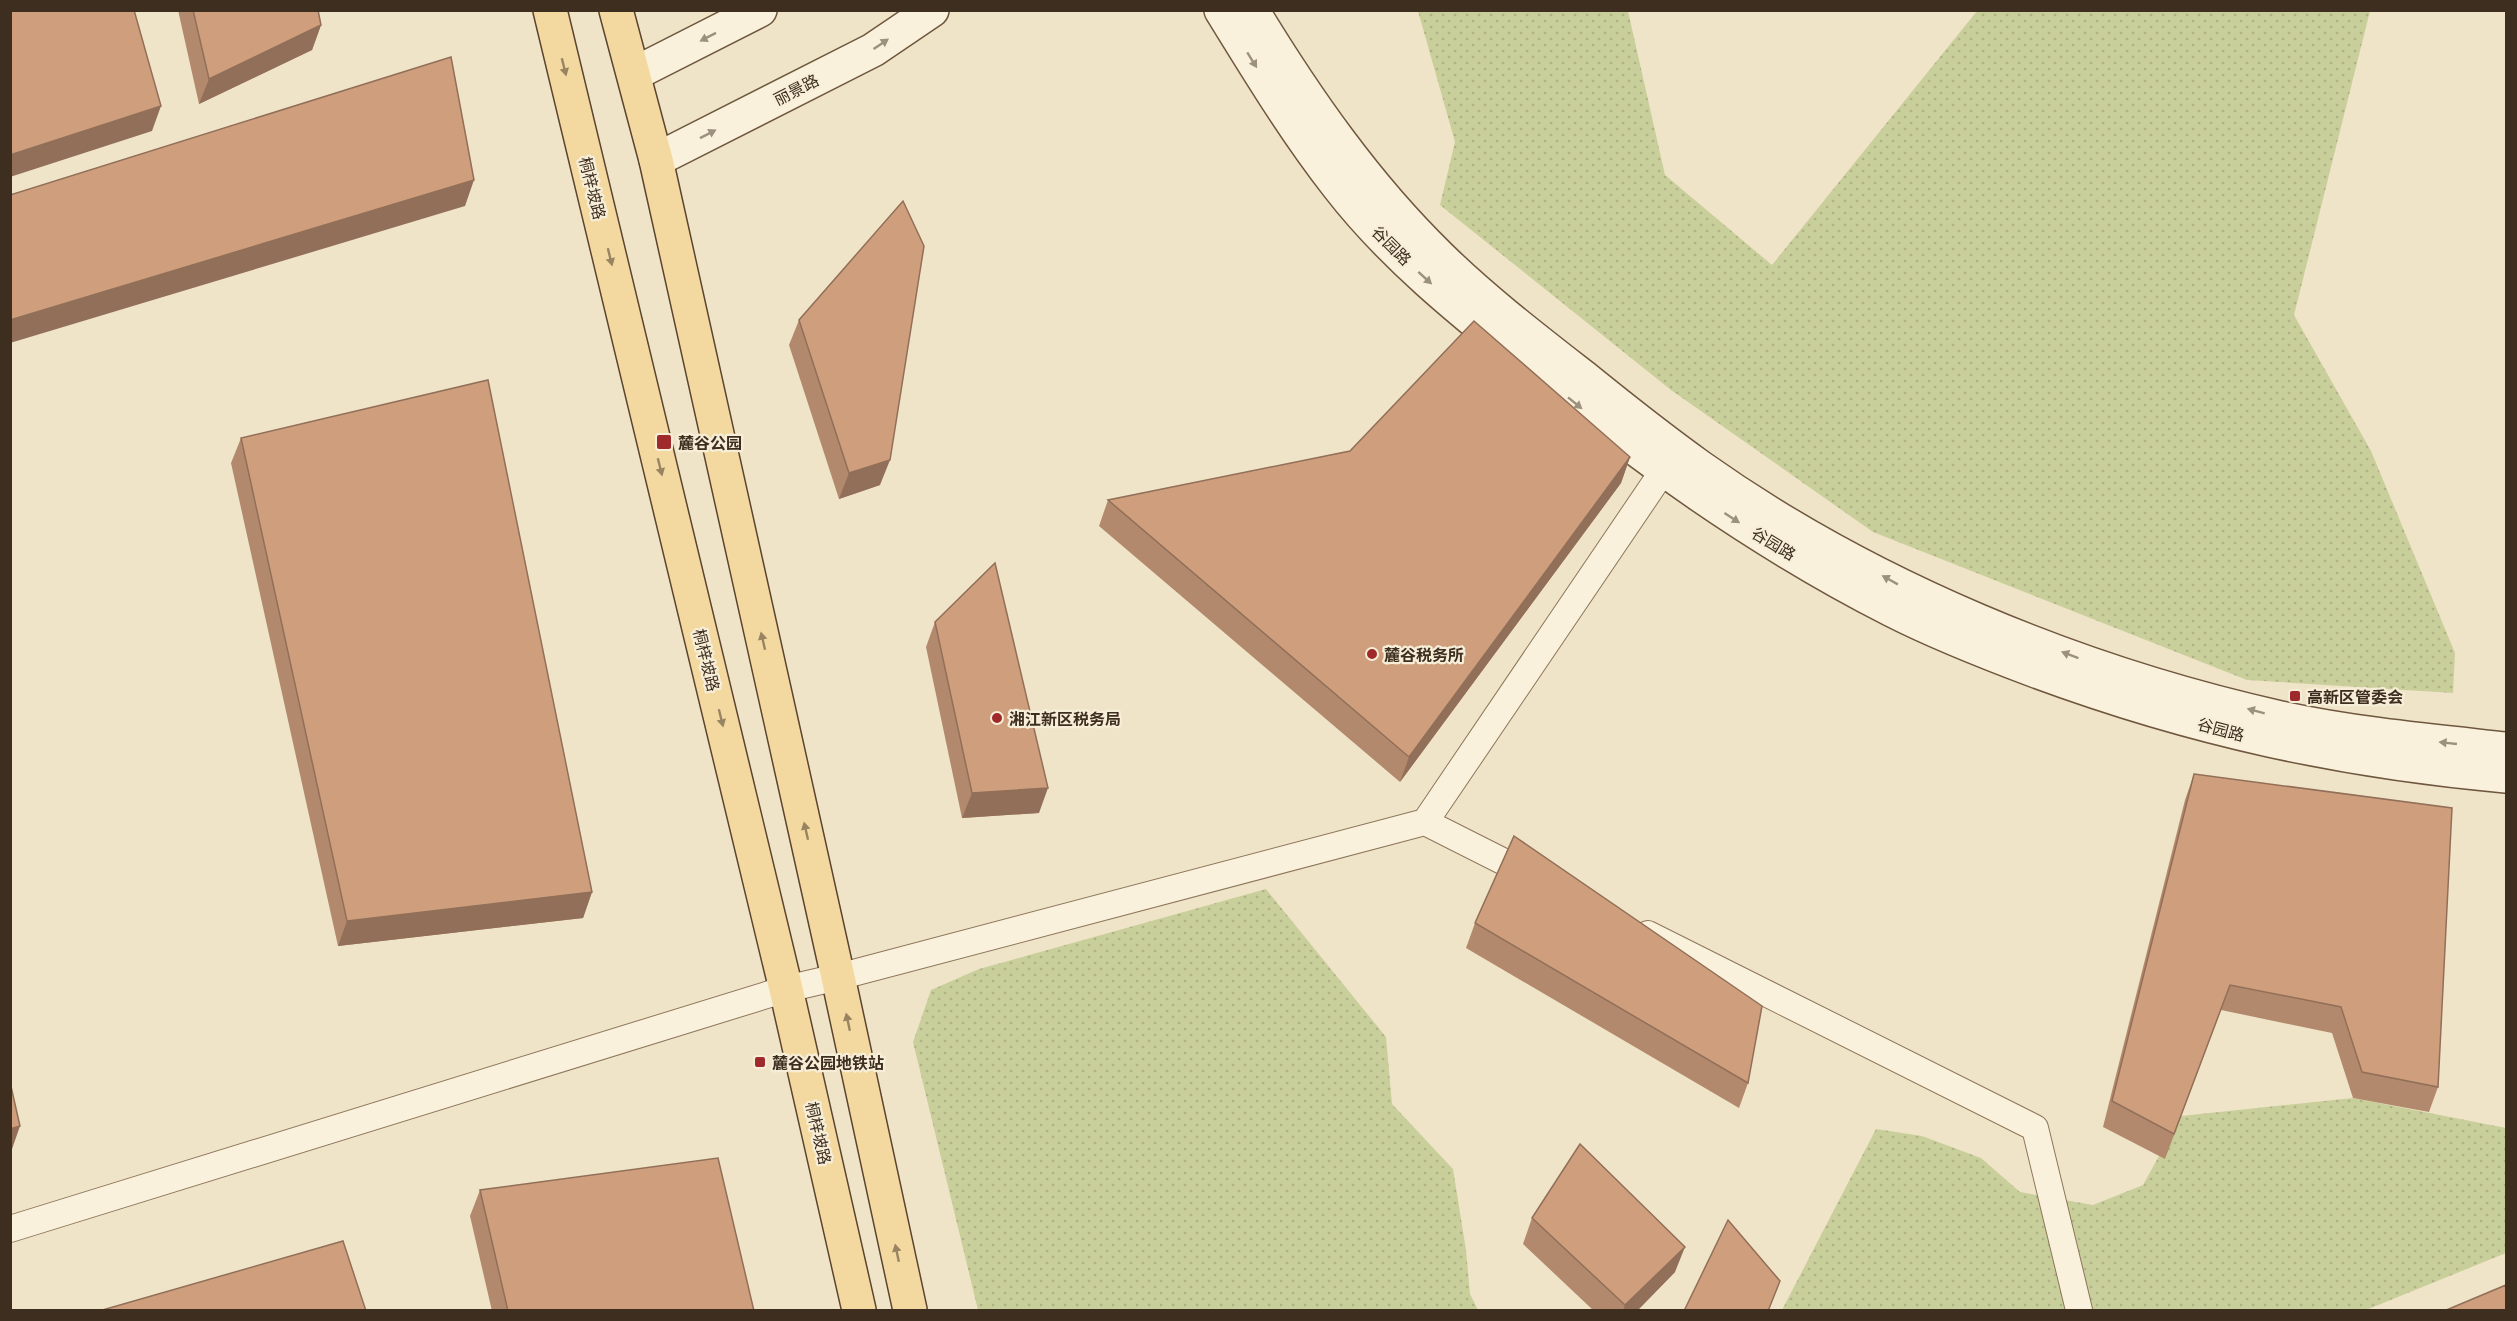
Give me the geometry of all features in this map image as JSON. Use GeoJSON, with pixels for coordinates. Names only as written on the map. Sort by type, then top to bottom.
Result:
{"type":"FeatureCollection","features":[{"type":"Feature","properties":{"kind":"main road","name":"桐梓坡路"},"geometry":{"type":"LineString","coordinates":[[550,10],[786,989],[859,1311]]}},
{"type":"Feature","properties":{"kind":"main road"},"geometry":{"type":"LineString","coordinates":[[616,10],[656,160],[910,1311]]}},
{"type":"Feature","properties":{"kind":"main road"},"geometry":{"type":"LineString","coordinates":[[634,74],[760,10]]}},
{"type":"Feature","properties":{"kind":"main road","name":"丽景路"},"geometry":{"type":"LineString","coordinates":[[656,160],[873,50],[932,10]]}},
{"type":"Feature","properties":{"kind":"main road","name":"谷园路"},"geometry":{"type":"LineString","coordinates":[[1221,10],[1289,118],[1339,187],[1376,230],[1498,341],[1611,433],[1762,537],[1894,611],[1977,649],[2075,685],[2178,718],[2272,743],[2417,767],[2506,776]]}},
{"type":"Feature","properties":{"kind":"main road","name":"谷园路"},"geometry":{"type":"LineString","coordinates":[[1252,10],[1312,104],[1361,170],[1440,257],[1507,316],[1630,414],[1701,468],[1778,517],[1901,586],[1974,618],[2087,661],[2171,688],[2283,718],[2435,742],[2506,749]]}},
{"type":"Feature","properties":{"kind":"street"},"geometry":{"type":"LineString","coordinates":[[10,1229],[786,989],[1425,822],[1663,471]]}},
{"type":"Feature","properties":{"kind":"street"},"geometry":{"type":"LineString","coordinates":[[1425,822],[1558,888]]}},
{"type":"Feature","properties":{"kind":"street"},"geometry":{"type":"LineString","coordinates":[[1632,926],[2035,1128],[2079,1311]]}},
{"type":"Feature","properties":{"kind":"green space"},"geometry":{"type":"Polygon","coordinates":[[[1418,11],[1628,11],[1665,175],[1772,265],[1977,11],[2370,11],[2294,315],[2371,451],[2455,653],[2453,693],[2247,680],[1873,532],[1671,390],[1440,205],[1455,142],[1418,11]]]}},
{"type":"Feature","properties":{"kind":"green space"},"geometry":{"type":"Polygon","coordinates":[[[1266,889],[1386,1037],[1392,1104],[1453,1169],[1466,1250],[1470,1294],[1478,1310],[978,1310],[913,1042],[931,990],[979,969],[1266,889]]]}},
{"type":"Feature","properties":{"kind":"green space"},"geometry":{"type":"Polygon","coordinates":[[[2353,1098],[2506,1128],[2506,1253],[2366,1310],[1782,1310],[1876,1129],[1922,1136],[1981,1158],[2020,1192],[2093,1205],[2143,1185],[2181,1116],[2353,1098]]]}},
{"type":"Feature","properties":{"kind":"building"},"geometry":{"type":"Polygon","coordinates":[[[10,10],[134,10],[161,106],[10,155],[10,10]]]}},
{"type":"Feature","properties":{"kind":"building"},"geometry":{"type":"Polygon","coordinates":[[[193,10],[318,10],[321,25],[209,79],[193,10]]]}},
{"type":"Feature","properties":{"kind":"building"},"geometry":{"type":"Polygon","coordinates":[[[451,57],[474,180],[10,320],[10,195],[451,57]]]}},
{"type":"Feature","properties":{"kind":"building"},"geometry":{"type":"Polygon","coordinates":[[[903,201],[924,246],[890,460],[849,473],[799,320],[903,201]]]}},
{"type":"Feature","properties":{"kind":"building","name":"麓谷税务所"},"geometry":{"type":"Polygon","coordinates":[[[1474,321],[1630,457],[1409,757],[1108,500],[1350,451],[1474,321]]]}},
{"type":"Feature","properties":{"kind":"building"},"geometry":{"type":"Polygon","coordinates":[[[488,380],[592,892],[347,921],[241,438],[488,380]]]}},
{"type":"Feature","properties":{"kind":"building"},"geometry":{"type":"Polygon","coordinates":[[[995,563],[1048,788],[972,793],[935,622],[995,563]]]}},
{"type":"Feature","properties":{"kind":"building"},"geometry":{"type":"Polygon","coordinates":[[[2194,774],[2452,808],[2438,1087],[2362,1072],[2341,1007],[2230,985],[2174,1134],[2112,1101],[2194,774]]]}},
{"type":"Feature","properties":{"kind":"building"},"geometry":{"type":"Polygon","coordinates":[[[1514,836],[1762,1006],[1748,1083],[1475,923],[1514,836]]]}},
{"type":"Feature","properties":{"kind":"building"},"geometry":{"type":"Polygon","coordinates":[[[10,1082],[20,1126],[10,1129],[10,1082]]]}},
{"type":"Feature","properties":{"kind":"building"},"geometry":{"type":"Polygon","coordinates":[[[1580,1144],[1685,1247],[1625,1305],[1532,1218],[1580,1144]]]}},
{"type":"Feature","properties":{"kind":"building"},"geometry":{"type":"Polygon","coordinates":[[[718,1158],[754,1311],[508,1311],[480,1190],[718,1158]]]}},
{"type":"Feature","properties":{"kind":"building"},"geometry":{"type":"Polygon","coordinates":[[[1728,1220],[1780,1281],[1768,1311],[1684,1311],[1728,1220]]]}},
{"type":"Feature","properties":{"kind":"building"},"geometry":{"type":"Polygon","coordinates":[[[343,1241],[366,1311],[99,1311],[343,1241]]]}},
{"type":"Feature","properties":{"kind":"building"},"geometry":{"type":"Polygon","coordinates":[[[2506,1285],[2506,1311],[2444,1311],[2506,1285]]]}},
{"type":"Feature","properties":{"kind":"place","name":"麓谷公园"},"geometry":{"type":"Point","coordinates":[664,442]}},
{"type":"Feature","properties":{"kind":"place","name":"麓谷税务所"},"geometry":{"type":"Point","coordinates":[1372,654]}},
{"type":"Feature","properties":{"kind":"place","name":"高新区管委会"},"geometry":{"type":"Point","coordinates":[2295,696]}},
{"type":"Feature","properties":{"kind":"place","name":"湘江新区税务局"},"geometry":{"type":"Point","coordinates":[997,718]}},
{"type":"Feature","properties":{"kind":"place","name":"麓谷公园地铁站"},"geometry":{"type":"Point","coordinates":[760,1062]}}]}
